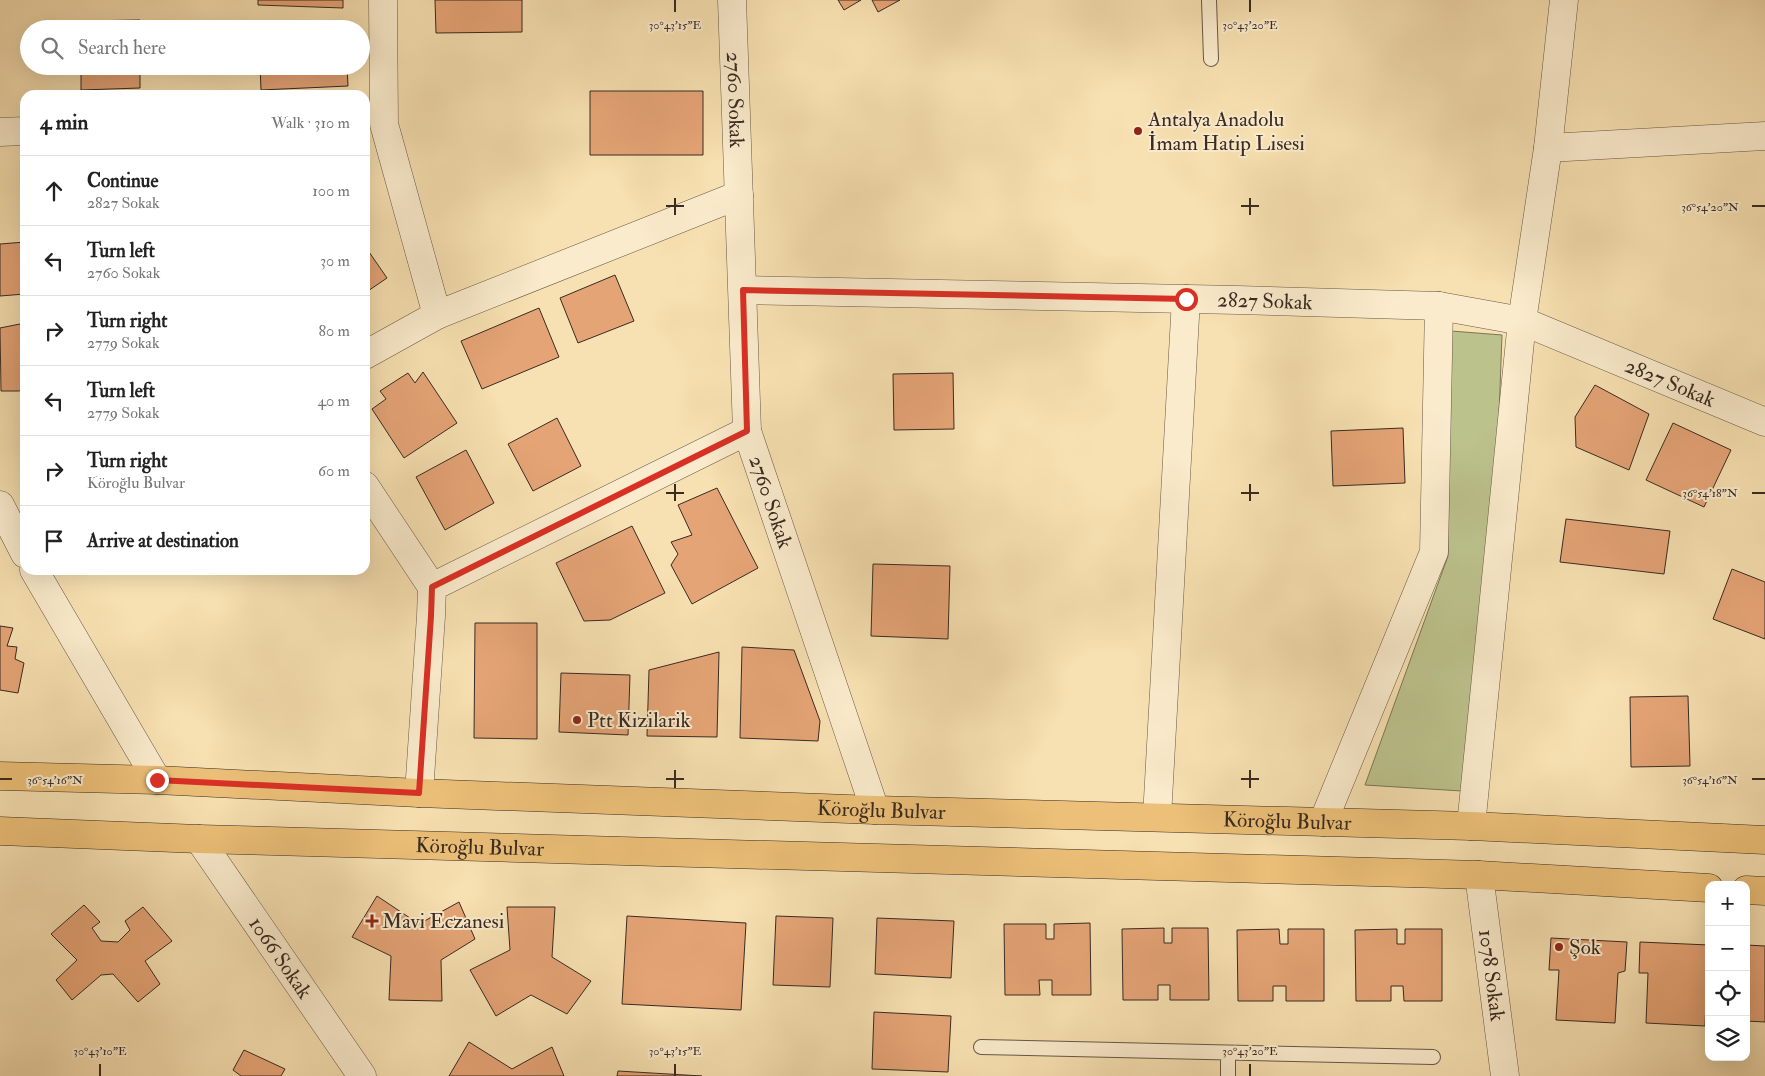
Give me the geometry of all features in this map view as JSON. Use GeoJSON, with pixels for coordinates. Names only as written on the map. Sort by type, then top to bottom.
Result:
{"type":"FeatureCollection","features":[{"type":"Feature","properties":{"kind":"main road","name":"Köroğlu Bulvar"},"geometry":{"type":"LineString","coordinates":[[0,776],[157,780],[419,793],[876,810],[1470,826],[1765,840]]}},
{"type":"Feature","properties":{"kind":"main road","name":"Köroğlu Bulvar"},"geometry":{"type":"LineString","coordinates":[[0,831],[199,839],[1479,875],[1705,888]]}},
{"type":"Feature","properties":{"kind":"main road"},"geometry":{"type":"LineString","coordinates":[[1750,890],[1765,891]]}},
{"type":"Feature","properties":{"kind":"street"},"geometry":{"type":"LineString","coordinates":[[383,0],[375,124],[437,315]]}},
{"type":"Feature","properties":{"kind":"street","name":"2760 Sokak"},"geometry":{"type":"LineString","coordinates":[[732,0],[747,431],[876,810]]}},
{"type":"Feature","properties":{"kind":"street"},"geometry":{"type":"LineString","coordinates":[[1470,826],[1522,320],[1548,148],[1564,0]]}},
{"type":"Feature","properties":{"kind":"street"},"geometry":{"type":"LineString","coordinates":[[0,132],[20,131]]}},
{"type":"Feature","properties":{"kind":"street"},"geometry":{"type":"LineString","coordinates":[[1548,148],[1765,136]]}},
{"type":"Feature","properties":{"kind":"street"},"geometry":{"type":"LineString","coordinates":[[370,352],[437,315],[739,195]]}},
{"type":"Feature","properties":{"kind":"street","name":"2827 Sokak"},"geometry":{"type":"LineString","coordinates":[[743,290],[1439,306],[1522,320],[1765,422]]}},
{"type":"Feature","properties":{"kind":"street"},"geometry":{"type":"LineString","coordinates":[[1158,817],[1186,299]]}},
{"type":"Feature","properties":{"kind":"street"},"geometry":{"type":"LineString","coordinates":[[1323,822],[1434,552],[1439,306]]}},
{"type":"Feature","properties":{"kind":"street"},"geometry":{"type":"LineString","coordinates":[[432,587],[747,431]]}},
{"type":"Feature","properties":{"kind":"street"},"geometry":{"type":"LineString","coordinates":[[370,494],[432,587],[419,793]]}},
{"type":"Feature","properties":{"kind":"street"},"geometry":{"type":"LineString","coordinates":[[0,505],[20,544]]}},
{"type":"Feature","properties":{"kind":"street"},"geometry":{"type":"LineString","coordinates":[[37,575],[157,780]]}},
{"type":"Feature","properties":{"kind":"street","name":"1066 Sokak"},"geometry":{"type":"LineString","coordinates":[[199,839],[362,1076]]}},
{"type":"Feature","properties":{"kind":"street","name":"1078 Sokak"},"geometry":{"type":"LineString","coordinates":[[1479,875],[1505,1076]]}},
{"type":"Feature","properties":{"kind":"lane"},"geometry":{"type":"LineString","coordinates":[[1209,0],[1211,59]]}},
{"type":"Feature","properties":{"kind":"lane"},"geometry":{"type":"LineString","coordinates":[[982,1047],[1433,1057]]}},
{"type":"Feature","properties":{"kind":"lane"},"geometry":{"type":"LineString","coordinates":[[1228,1053],[1228,1076]]}},
{"type":"Feature","properties":{"kind":"green space"},"geometry":{"type":"Polygon","coordinates":[[[1451,331],[1502,335],[1495,522],[1462,791],[1365,785],[1448,556],[1451,331]]]}},
{"type":"Feature","properties":{"kind":"building"},"geometry":{"type":"Polygon","coordinates":[[[258,0],[343,0],[343,8],[258,5],[258,0]]]}},
{"type":"Feature","properties":{"kind":"building"},"geometry":{"type":"Polygon","coordinates":[[[435,0],[522,0],[522,32],[436,33],[435,0]]]}},
{"type":"Feature","properties":{"kind":"building"},"geometry":{"type":"Polygon","coordinates":[[[838,0],[861,0],[844,10],[838,0]]]}},
{"type":"Feature","properties":{"kind":"building"},"geometry":{"type":"Polygon","coordinates":[[[872,0],[900,0],[878,12],[872,0]]]}},
{"type":"Feature","properties":{"kind":"building"},"geometry":{"type":"Polygon","coordinates":[[[81,75],[140,75],[140,88],[81,90],[81,75]]]}},
{"type":"Feature","properties":{"kind":"building"},"geometry":{"type":"Polygon","coordinates":[[[260,75],[347,75],[348,86],[261,90],[260,75]]]}},
{"type":"Feature","properties":{"kind":"building"},"geometry":{"type":"Polygon","coordinates":[[[590,91],[703,91],[703,155],[590,155],[590,91]]]}},
{"type":"Feature","properties":{"kind":"building"},"geometry":{"type":"Polygon","coordinates":[[[20,242],[20,294],[0,296],[0,244],[20,242]]]}},
{"type":"Feature","properties":{"kind":"building"},"geometry":{"type":"Polygon","coordinates":[[[370,253],[387,278],[370,290],[370,253]]]}},
{"type":"Feature","properties":{"kind":"building"},"geometry":{"type":"Polygon","coordinates":[[[615,275],[634,321],[578,343],[560,298],[615,275]]]}},
{"type":"Feature","properties":{"kind":"building"},"geometry":{"type":"Polygon","coordinates":[[[539,308],[559,357],[482,389],[461,341],[539,308]]]}},
{"type":"Feature","properties":{"kind":"building"},"geometry":{"type":"Polygon","coordinates":[[[20,324],[19,391],[1,391],[0,328],[20,324]]]}},
{"type":"Feature","properties":{"kind":"building"},"geometry":{"type":"Polygon","coordinates":[[[423,372],[457,423],[404,458],[372,409],[386,399],[380,391],[408,373],[415,383],[423,372]]]}},
{"type":"Feature","properties":{"kind":"building"},"geometry":{"type":"Polygon","coordinates":[[[953,373],[954,429],[894,430],[893,374],[953,373]]]}},
{"type":"Feature","properties":{"kind":"building"},"geometry":{"type":"Polygon","coordinates":[[[1595,385],[1649,414],[1629,470],[1576,447],[1575,417],[1595,385]]]}},
{"type":"Feature","properties":{"kind":"building"},"geometry":{"type":"Polygon","coordinates":[[[557,418],[581,466],[533,491],[508,444],[557,418]]]}},
{"type":"Feature","properties":{"kind":"building"},"geometry":{"type":"Polygon","coordinates":[[[1673,423],[1731,450],[1704,507],[1646,480],[1673,423]]]}},
{"type":"Feature","properties":{"kind":"building"},"geometry":{"type":"Polygon","coordinates":[[[1403,428],[1405,483],[1333,486],[1331,431],[1403,428]]]}},
{"type":"Feature","properties":{"kind":"building"},"geometry":{"type":"Polygon","coordinates":[[[466,450],[494,503],[445,530],[416,477],[466,450]]]}},
{"type":"Feature","properties":{"kind":"building"},"geometry":{"type":"Polygon","coordinates":[[[717,488],[758,568],[692,604],[671,565],[678,554],[671,542],[692,535],[678,505],[717,488]]]}},
{"type":"Feature","properties":{"kind":"building"},"geometry":{"type":"Polygon","coordinates":[[[1566,519],[1670,531],[1664,574],[1560,562],[1566,519]]]}},
{"type":"Feature","properties":{"kind":"building"},"geometry":{"type":"Polygon","coordinates":[[[632,526],[665,593],[610,620],[584,621],[556,563],[632,526]]]}},
{"type":"Feature","properties":{"kind":"building"},"geometry":{"type":"Polygon","coordinates":[[[873,564],[950,566],[948,639],[871,636],[873,564]]]}},
{"type":"Feature","properties":{"kind":"building"},"geometry":{"type":"Polygon","coordinates":[[[1732,569],[1765,582],[1765,639],[1713,619],[1732,569]]]}},
{"type":"Feature","properties":{"kind":"building"},"geometry":{"type":"Polygon","coordinates":[[[475,623],[537,623],[537,739],[474,738],[475,623]]]}},
{"type":"Feature","properties":{"kind":"building"},"geometry":{"type":"Polygon","coordinates":[[[0,626],[13,628],[7,646],[17,647],[15,659],[24,663],[18,693],[0,690],[0,626]]]}},
{"type":"Feature","properties":{"kind":"building"},"geometry":{"type":"Polygon","coordinates":[[[742,647],[794,650],[820,721],[818,741],[740,738],[742,647]]]}},
{"type":"Feature","properties":{"kind":"building"},"geometry":{"type":"Polygon","coordinates":[[[719,652],[717,737],[647,736],[649,670],[719,652]]]}},
{"type":"Feature","properties":{"kind":"building"},"geometry":{"type":"Polygon","coordinates":[[[561,673],[630,675],[628,735],[559,732],[561,673]]]}},
{"type":"Feature","properties":{"kind":"building"},"geometry":{"type":"Polygon","coordinates":[[[1688,696],[1690,766],[1631,767],[1630,697],[1688,696]]]}},
{"type":"Feature","properties":{"kind":"building"},"geometry":{"type":"Polygon","coordinates":[[[377,896],[419,924],[459,902],[475,939],[441,960],[442,1001],[389,1000],[391,956],[352,937],[377,896]]]}},
{"type":"Feature","properties":{"kind":"building"},"geometry":{"type":"Polygon","coordinates":[[[84,905],[100,922],[92,928],[101,941],[118,942],[130,930],[125,921],[143,907],[172,941],[145,961],[160,984],[138,1002],[113,974],[101,975],[72,1000],[56,980],[77,960],[51,934],[84,905]]]}},
{"type":"Feature","properties":{"kind":"building"},"geometry":{"type":"Polygon","coordinates":[[[507,907],[555,907],[552,957],[591,981],[567,1014],[531,995],[496,1016],[470,970],[510,950],[507,907]]]}},
{"type":"Feature","properties":{"kind":"building"},"geometry":{"type":"Polygon","coordinates":[[[627,916],[746,923],[741,1010],[622,1004],[627,916]]]}},
{"type":"Feature","properties":{"kind":"building"},"geometry":{"type":"Polygon","coordinates":[[[776,916],[833,918],[830,987],[773,985],[776,916]]]}},
{"type":"Feature","properties":{"kind":"building"},"geometry":{"type":"Polygon","coordinates":[[[877,918],[954,921],[951,978],[875,974],[877,918]]]}},
{"type":"Feature","properties":{"kind":"building"},"geometry":{"type":"Polygon","coordinates":[[[1090,923],[1091,995],[1052,995],[1052,980],[1039,980],[1040,995],[1005,995],[1004,924],[1046,924],[1046,939],[1054,939],[1054,924],[1090,923]]]}},
{"type":"Feature","properties":{"kind":"building"},"geometry":{"type":"Polygon","coordinates":[[[1164,928],[1164,943],[1172,943],[1172,928],[1208,928],[1209,1000],[1170,1000],[1170,985],[1158,985],[1158,1000],[1123,1000],[1122,929],[1164,928]]]}},
{"type":"Feature","properties":{"kind":"building"},"geometry":{"type":"Polygon","coordinates":[[[1279,929],[1280,944],[1288,944],[1288,929],[1324,929],[1324,1001],[1286,1001],[1286,986],[1273,986],[1273,1001],[1238,1001],[1237,930],[1279,929]]]}},
{"type":"Feature","properties":{"kind":"building"},"geometry":{"type":"Polygon","coordinates":[[[1397,929],[1397,944],[1405,944],[1405,929],[1442,929],[1442,1001],[1404,1001],[1403,986],[1391,986],[1391,1001],[1356,1001],[1355,930],[1397,929]]]}},
{"type":"Feature","properties":{"kind":"building"},"geometry":{"type":"Polygon","coordinates":[[[1551,938],[1627,942],[1625,971],[1618,973],[1615,1023],[1556,1020],[1559,970],[1549,970],[1551,938]]]}},
{"type":"Feature","properties":{"kind":"building"},"geometry":{"type":"Polygon","coordinates":[[[1640,942],[1705,945],[1705,1026],[1646,1023],[1648,973],[1639,973],[1640,942]]]}},
{"type":"Feature","properties":{"kind":"building"},"geometry":{"type":"Polygon","coordinates":[[[1750,945],[1765,946],[1765,1022],[1750,1021],[1750,945]]]}},
{"type":"Feature","properties":{"kind":"building"},"geometry":{"type":"Polygon","coordinates":[[[874,1012],[951,1016],[948,1072],[872,1069],[874,1012]]]}},
{"type":"Feature","properties":{"kind":"building"},"geometry":{"type":"Polygon","coordinates":[[[469,1042],[512,1069],[552,1047],[564,1076],[449,1076],[469,1042]]]}},
{"type":"Feature","properties":{"kind":"building"},"geometry":{"type":"Polygon","coordinates":[[[244,1050],[285,1069],[281,1076],[241,1076],[233,1070],[244,1050]]]}},
{"type":"Feature","properties":{"kind":"building"},"geometry":{"type":"Polygon","coordinates":[[[618,1071],[702,1076],[617,1076],[618,1071]]]}},
{"type":"Feature","properties":{"kind":"place","name":"Antalya Anadolu İmam Hatip Lisesi"},"geometry":{"type":"Point","coordinates":[1138,131]}},
{"type":"Feature","properties":{"kind":"place","name":"Ptt Kizilarik"},"geometry":{"type":"Point","coordinates":[577,720]}},
{"type":"Feature","properties":{"kind":"place","name":"Mavi Eczanesi"},"geometry":{"type":"Point","coordinates":[372,921]}},
{"type":"Feature","properties":{"kind":"place","name":"Şok"},"geometry":{"type":"Point","coordinates":[1559,947]}},
{"type":"Feature","properties":{"kind":"route"},"geometry":{"type":"LineString","coordinates":[[157,780],[419,793],[432,587],[747,431],[743,290],[1186,299]]}}]}
